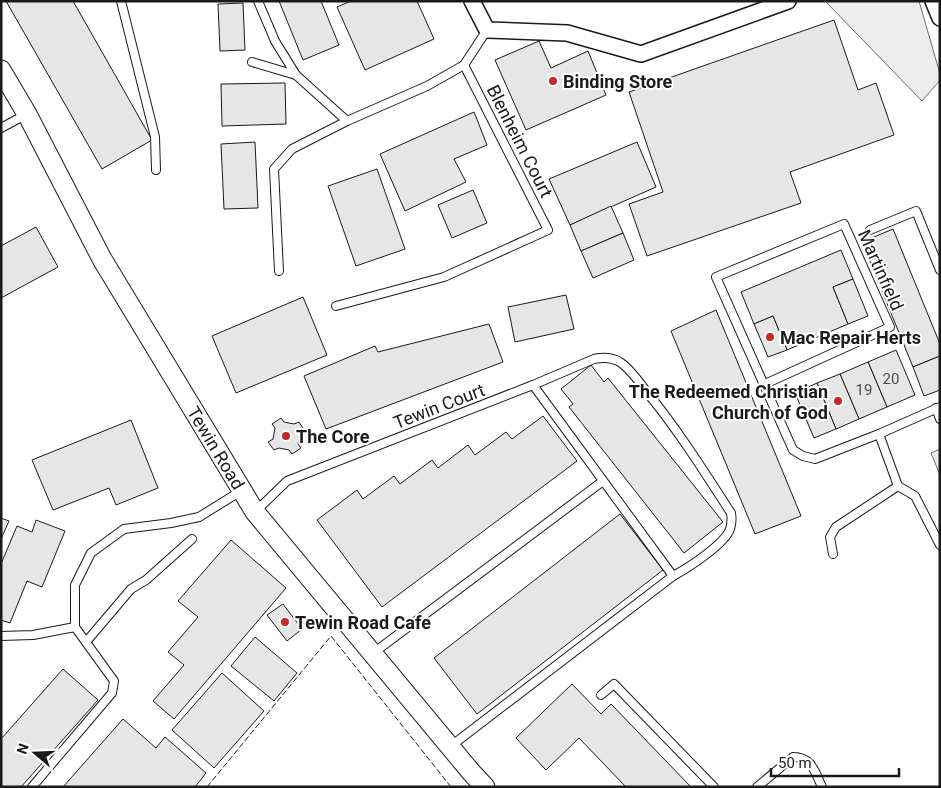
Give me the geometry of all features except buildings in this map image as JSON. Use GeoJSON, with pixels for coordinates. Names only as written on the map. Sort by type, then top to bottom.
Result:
{"type":"FeatureCollection","features":[{"type":"Feature","properties":{"kind":"street"},"geometry":{"type":"LineString","coordinates":[[472,1],[487,30],[567,33],[641,54],[788,1]]}},
{"type":"Feature","properties":{"kind":"street"},"geometry":{"type":"LineString","coordinates":[[933,1],[940,18]]}},
{"type":"Feature","properties":{"kind":"street","name":"Tewin Road"},"geometry":{"type":"LineString","coordinates":[[1,70],[27,114],[102,259],[255,512],[485,787]]}},
{"type":"Feature","properties":{"kind":"lane"},"geometry":{"type":"LineString","coordinates":[[122,1],[155,137],[156,170]]}},
{"type":"Feature","properties":{"kind":"lane"},"geometry":{"type":"LineString","coordinates":[[258,1],[275,41],[296,75],[347,121]]}},
{"type":"Feature","properties":{"kind":"lane"},"geometry":{"type":"LineString","coordinates":[[279,271],[274,170],[292,150],[347,121],[427,86],[464,65],[487,30]]}},
{"type":"Feature","properties":{"kind":"lane"},"geometry":{"type":"LineString","coordinates":[[252,62],[296,75]]}},
{"type":"Feature","properties":{"kind":"lane","name":"Blenheim Court"},"geometry":{"type":"LineString","coordinates":[[336,306],[444,277],[548,230],[464,65]]}},
{"type":"Feature","properties":{"kind":"lane"},"geometry":{"type":"LineString","coordinates":[[1,128],[27,114]]}},
{"type":"Feature","properties":{"kind":"lane"},"geometry":{"type":"LineString","coordinates":[[870,230],[916,211],[940,270]]}},
{"type":"Feature","properties":{"kind":"lane","name":"Martinfield"},"geometry":{"type":"LineString","coordinates":[[765,384],[890,327],[844,224],[716,277],[793,450],[803,456],[815,459],[938,408]]}},
{"type":"Feature","properties":{"kind":"lane","name":"Tewin Court"},"geometry":{"type":"LineString","coordinates":[[255,512],[286,481],[533,385],[594,359],[613,359],[624,365],[633,374],[672,424],[731,513],[732,522],[726,536],[689,568],[673,576]]}},
{"type":"Feature","properties":{"kind":"lane"},"geometry":{"type":"LineString","coordinates":[[450,747],[673,576],[533,385]]}},
{"type":"Feature","properties":{"kind":"lane"},"geometry":{"type":"LineString","coordinates":[[938,408],[940,418]]}},
{"type":"Feature","properties":{"kind":"lane"},"geometry":{"type":"LineString","coordinates":[[879,434],[898,486],[915,496],[940,545]]}},
{"type":"Feature","properties":{"kind":"lane"},"geometry":{"type":"LineString","coordinates":[[372,654],[603,481]]}},
{"type":"Feature","properties":{"kind":"lane"},"geometry":{"type":"LineString","coordinates":[[833,554],[830,537],[836,527],[898,486]]}},
{"type":"Feature","properties":{"kind":"lane"},"geometry":{"type":"LineString","coordinates":[[32,787],[112,693],[114,681],[75,627],[74,585],[91,553],[124,529],[171,523],[199,517],[241,491]]}},
{"type":"Feature","properties":{"kind":"lane"},"geometry":{"type":"LineString","coordinates":[[86,642],[131,588],[146,580],[192,540]]}},
{"type":"Feature","properties":{"kind":"lane"},"geometry":{"type":"LineString","coordinates":[[1,636],[33,635],[75,627]]}},
{"type":"Feature","properties":{"kind":"lane"},"geometry":{"type":"LineString","coordinates":[[601,695],[614,684],[714,787]]}},
{"type":"Feature","properties":{"kind":"lane"},"geometry":{"type":"LineString","coordinates":[[757,787],[793,757],[800,757],[809,762],[822,787]]}},
{"type":"Feature","properties":{"kind":"shaded area"},"geometry":{"type":"Polygon","coordinates":[[[825,1],[919,1],[940,74],[940,80],[922,101],[825,1]]]}},
{"type":"Feature","properties":{"kind":"shaded area"},"geometry":{"type":"Polygon","coordinates":[[[940,449],[940,475],[931,453],[940,449]]]}},
{"type":"Feature","properties":{"kind":"fence"},"geometry":{"type":"LineString","coordinates":[[207,787],[331,636],[451,787]]}},
{"type":"Feature","properties":{"kind":"place","name":"Binding Store"},"geometry":{"type":"Point","coordinates":[553,81]}},
{"type":"Feature","properties":{"kind":"place","name":"Mac Repair Herts"},"geometry":{"type":"Point","coordinates":[770,337]}},
{"type":"Feature","properties":{"kind":"place","name":"The Redeemed Christian Church of God"},"geometry":{"type":"Point","coordinates":[838,401]}},
{"type":"Feature","properties":{"kind":"place","name":"The Core"},"geometry":{"type":"Point","coordinates":[286,436]}},
{"type":"Feature","properties":{"kind":"place","name":"Tewin Road Cafe"},"geometry":{"type":"Point","coordinates":[285,622]}}]}
